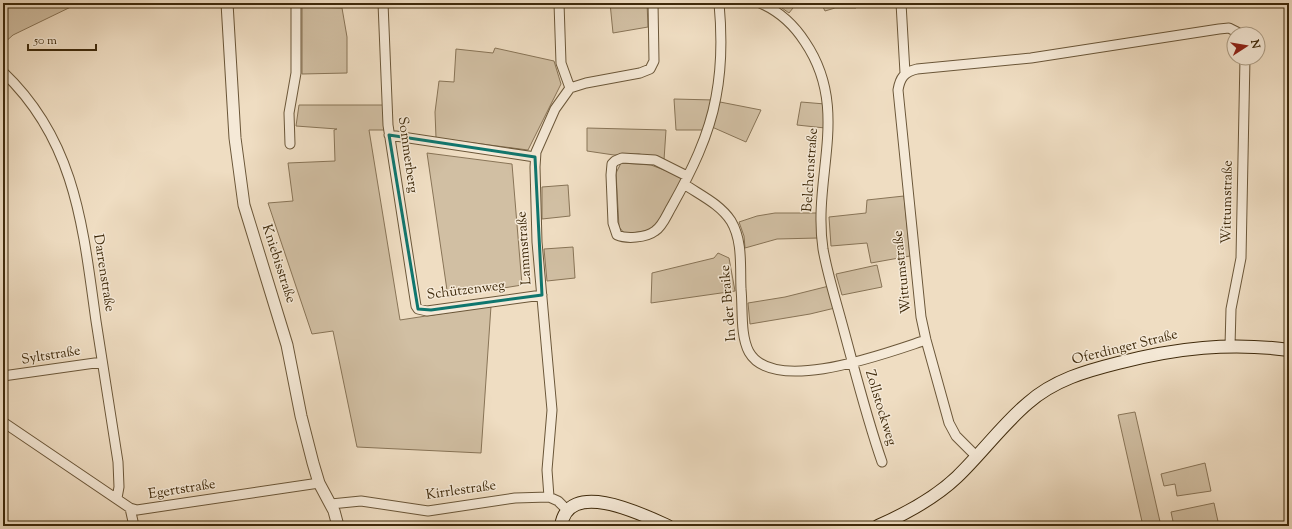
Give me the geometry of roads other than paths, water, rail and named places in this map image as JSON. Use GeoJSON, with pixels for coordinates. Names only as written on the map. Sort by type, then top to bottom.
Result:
{"type":"FeatureCollection","features":[{"type":"Feature","properties":{"kind":"main road","name":"Oferdinger Straße"},"geometry":{"type":"LineString","coordinates":[[878,526],[912,509],[944,488],[1029,402],[1046,390],[1070,377],[1103,366],[1169,351],[1203,346],[1230,346],[1289,350]]}},
{"type":"Feature","properties":{"kind":"main road"},"geometry":{"type":"LineString","coordinates":[[561,526],[563,515],[567,510],[583,502],[603,503],[633,511],[668,526]]}},
{"type":"Feature","properties":{"kind":"street","name":"Kniebisstraße"},"geometry":{"type":"LineString","coordinates":[[227,3],[235,138],[244,206],[285,336],[303,426],[319,483],[331,504],[338,526]]}},
{"type":"Feature","properties":{"kind":"street"},"geometry":{"type":"LineString","coordinates":[[290,144],[289,113],[296,73],[296,3]]}},
{"type":"Feature","properties":{"kind":"street","name":"Sommerberg"},"geometry":{"type":"LineString","coordinates":[[383,3],[389,135],[414,298],[418,309]]}},
{"type":"Feature","properties":{"kind":"street"},"geometry":{"type":"LineString","coordinates":[[559,3],[561,63],[570,88],[586,83],[646,72],[650,69],[654,61],[653,3]]}},
{"type":"Feature","properties":{"kind":"street"},"geometry":{"type":"LineString","coordinates":[[686,180],[705,136],[716,98],[721,57],[719,3]]}},
{"type":"Feature","properties":{"kind":"street","name":"Belchenstraße"},"geometry":{"type":"LineString","coordinates":[[760,3],[783,16],[801,35],[814,57],[825,87],[829,120],[822,209],[822,234],[828,273],[852,362]]}},
{"type":"Feature","properties":{"kind":"street","name":"Wittumstraße"},"geometry":{"type":"LineString","coordinates":[[901,3],[905,73],[900,79],[898,90],[920,309],[926,340],[952,429],[976,456]]}},
{"type":"Feature","properties":{"kind":"street"},"geometry":{"type":"LineString","coordinates":[[905,73],[924,68],[1031,58],[1226,28]]}},
{"type":"Feature","properties":{"kind":"street","name":"Wittumstraße"},"geometry":{"type":"LineString","coordinates":[[1230,346],[1231,302],[1241,258],[1245,66]]}},
{"type":"Feature","properties":{"kind":"street","name":"Darrenstraße"},"geometry":{"type":"LineString","coordinates":[[3,72],[24,93],[56,142],[69,175],[78,207],[118,462],[119,487],[117,498]]}},
{"type":"Feature","properties":{"kind":"street","name":"Lammstraße"},"geometry":{"type":"LineString","coordinates":[[549,497],[547,470],[552,410],[537,242],[535,157],[551,118],[562,98],[570,88]]}},
{"type":"Feature","properties":{"kind":"street"},"geometry":{"type":"LineString","coordinates":[[389,135],[535,157]]}},
{"type":"Feature","properties":{"kind":"street","name":"In der Braike"},"geometry":{"type":"LineString","coordinates":[[686,180],[661,224],[654,232],[632,237],[623,237],[617,235],[614,229],[611,175],[612,164],[622,158],[655,160],[686,180],[722,210],[737,233],[744,338],[746,346],[754,358],[764,366],[780,371],[816,369],[852,362],[926,340]]}},
{"type":"Feature","properties":{"kind":"street","name":"Schützenweg"},"geometry":{"type":"LineString","coordinates":[[418,309],[431,310],[542,295]]}},
{"type":"Feature","properties":{"kind":"street","name":"Syltstraße"},"geometry":{"type":"LineString","coordinates":[[3,376],[102,362]]}},
{"type":"Feature","properties":{"kind":"street","name":"Zollstockweg"},"geometry":{"type":"LineString","coordinates":[[852,362],[882,462]]}},
{"type":"Feature","properties":{"kind":"street","name":"Egertstraße"},"geometry":{"type":"LineString","coordinates":[[3,422],[130,508],[143,510],[319,483]]}},
{"type":"Feature","properties":{"kind":"street"},"geometry":{"type":"LineString","coordinates":[[549,497],[558,500],[567,510]]}},
{"type":"Feature","properties":{"kind":"street","name":"Kirrlestraße"},"geometry":{"type":"LineString","coordinates":[[331,504],[361,501],[428,511],[515,498],[549,497]]}},
{"type":"Feature","properties":{"kind":"street"},"geometry":{"type":"LineString","coordinates":[[130,508],[134,526]]}}]}
